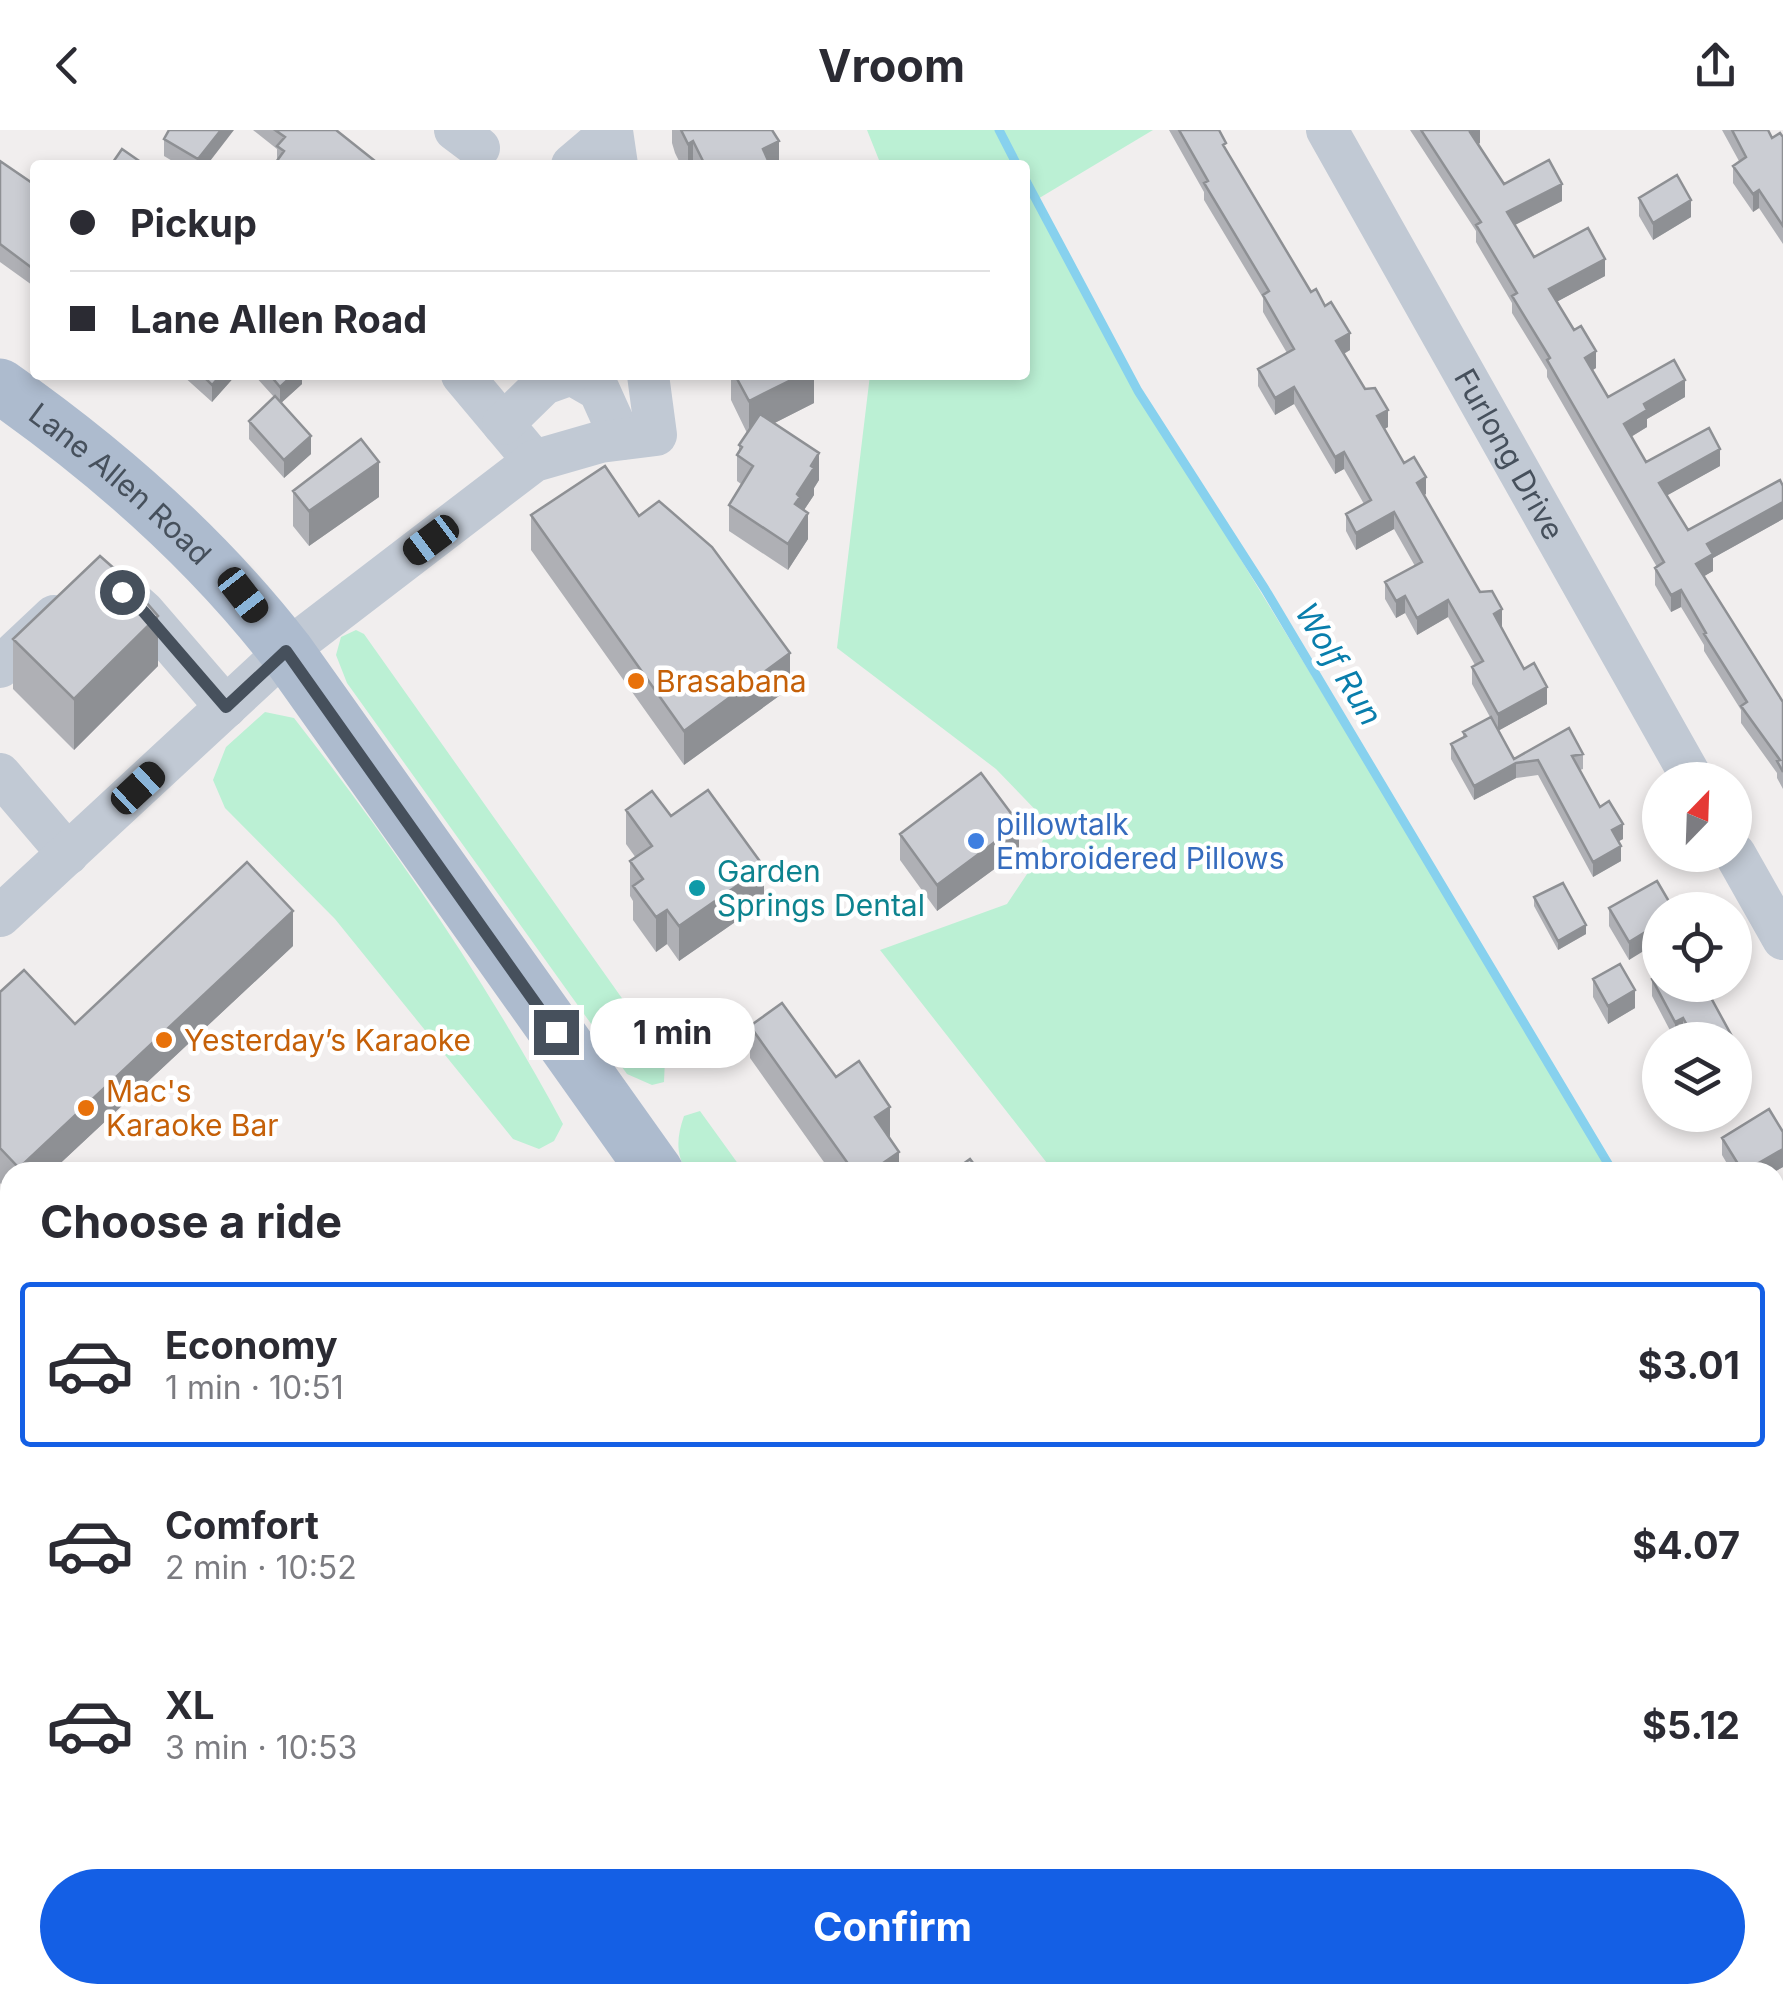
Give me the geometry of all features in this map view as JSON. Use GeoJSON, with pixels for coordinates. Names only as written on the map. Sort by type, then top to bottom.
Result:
{"type":"FeatureCollection","features":[{"type":"Feature","properties":{"kind":"main road","name":"Lane Allen Road"},"geometry":{"type":"LineString","coordinates":[[0,386],[98,460],[243,595],[649,1162]]}},
{"type":"Feature","properties":{"kind":"street"},"geometry":{"type":"LineString","coordinates":[[578,160],[612,130]]}},
{"type":"Feature","properties":{"kind":"street"},"geometry":{"type":"LineString","coordinates":[[612,130],[616,160]]}},
{"type":"Feature","properties":{"kind":"street","name":"Furlong Drive"},"geometry":{"type":"LineString","coordinates":[[1328,130],[1684,762]]}},
{"type":"Feature","properties":{"kind":"street"},"geometry":{"type":"LineString","coordinates":[[466,380],[534,462]]}},
{"type":"Feature","properties":{"kind":"street"},"geometry":{"type":"LineString","coordinates":[[503,424],[544,384],[556,380]]}},
{"type":"Feature","properties":{"kind":"street"},"geometry":{"type":"LineString","coordinates":[[580,380],[599,390],[621,439]]}},
{"type":"Feature","properties":{"kind":"street"},"geometry":{"type":"LineString","coordinates":[[0,916],[286,651],[534,462],[600,442],[656,435],[649,380]]}},
{"type":"Feature","properties":{"kind":"street"},"geometry":{"type":"LineString","coordinates":[[0,667],[99,572],[144,612],[226,707]]}},
{"type":"Feature","properties":{"kind":"street"},"geometry":{"type":"LineString","coordinates":[[0,774],[68,854]]}},
{"type":"Feature","properties":{"kind":"street"},"geometry":{"type":"LineString","coordinates":[[1745,872],[1783,939]]}},
{"type":"Feature","properties":{"kind":"green space"},"geometry":{"type":"Polygon","coordinates":[[[867,130],[1153,130],[1036,200],[1138,391],[1609,1162],[1046,1162],[880,950],[1007,904],[1027,874],[1050,825],[996,769],[837,648],[869,380],[1030,380],[1030,160],[879,160],[867,130]]]}},
{"type":"Feature","properties":{"kind":"green space"},"geometry":{"type":"Polygon","coordinates":[[[356,630],[364,634],[665,1059],[664,1082],[652,1085],[627,1074],[347,683],[336,655],[341,637],[356,630]]]}},
{"type":"Feature","properties":{"kind":"green space"},"geometry":{"type":"Polygon","coordinates":[[[265,712],[294,718],[437,915],[503,1018],[563,1124],[554,1141],[539,1149],[513,1139],[335,919],[225,808],[213,780],[226,747],[265,712]]]}},
{"type":"Feature","properties":{"kind":"green space"},"geometry":{"type":"Polygon","coordinates":[[[700,1111],[737,1162],[682,1162],[678,1145],[684,1116],[700,1111]]]}},
{"type":"Feature","properties":{"kind":"building"},"geometry":{"type":"Polygon","coordinates":[[[169,130],[221,130],[198,159],[164,139],[169,130]]]}},
{"type":"Feature","properties":{"kind":"building"},"geometry":{"type":"Polygon","coordinates":[[[275,130],[336,130],[374,160],[278,160],[284,151],[277,146],[285,137],[275,130]]]}},
{"type":"Feature","properties":{"kind":"building"},"geometry":{"type":"Polygon","coordinates":[[[681,130],[772,130],[779,141],[763,149],[768,160],[702,160],[693,141],[688,144],[681,130]]]}},
{"type":"Feature","properties":{"kind":"building"},"geometry":{"type":"Polygon","coordinates":[[[1179,130],[1219,130],[1226,143],[1223,145],[1311,292],[1316,289],[1325,306],[1331,302],[1350,333],[1336,341],[1365,389],[1375,388],[1388,410],[1377,416],[1404,463],[1414,457],[1426,477],[1417,483],[1480,592],[1492,591],[1502,609],[1494,614],[1524,669],[1534,663],[1547,687],[1498,714],[1472,667],[1483,661],[1448,600],[1417,618],[1405,596],[1396,601],[1385,582],[1422,562],[1394,512],[1356,533],[1346,514],[1371,500],[1344,452],[1335,457],[1294,387],[1275,398],[1258,369],[1294,349],[1263,295],[1269,291],[1204,183],[1208,181],[1179,130]]]}},
{"type":"Feature","properties":{"kind":"building"},"geometry":{"type":"Polygon","coordinates":[[[1421,130],[1473,130],[1470,132],[1504,184],[1549,160],[1562,184],[1507,212],[1534,257],[1588,228],[1605,259],[1549,289],[1574,330],[1581,326],[1596,351],[1585,358],[1608,397],[1674,360],[1685,380],[1644,404],[1647,410],[1624,424],[1646,462],[1709,428],[1720,449],[1659,483],[1688,530],[1780,480],[1783,502],[1707,544],[1713,554],[1696,564],[1783,702],[1783,772],[1777,761],[1780,760],[1741,706],[1747,702],[1681,590],[1671,595],[1655,568],[1664,562],[1512,296],[1517,293],[1476,225],[1481,222],[1421,130]]]}},
{"type":"Feature","properties":{"kind":"building"},"geometry":{"type":"Polygon","coordinates":[[[1732,130],[1768,130],[1772,138],[1780,133],[1783,137],[1783,226],[1759,190],[1753,194],[1733,166],[1746,157],[1732,130]]]}},
{"type":"Feature","properties":{"kind":"building"},"geometry":{"type":"Polygon","coordinates":[[[122,149],[138,160],[114,160],[122,149]]]}},
{"type":"Feature","properties":{"kind":"building"},"geometry":{"type":"Polygon","coordinates":[[[0,161],[30,182],[30,266],[0,244],[0,161]]]}},
{"type":"Feature","properties":{"kind":"building"},"geometry":{"type":"Polygon","coordinates":[[[1677,175],[1691,200],[1653,223],[1639,198],[1677,175]]]}},
{"type":"Feature","properties":{"kind":"building"},"geometry":{"type":"Polygon","coordinates":[[[738,380],[791,380],[749,401],[738,380]]]}},
{"type":"Feature","properties":{"kind":"building"},"geometry":{"type":"Polygon","coordinates":[[[275,396],[311,436],[284,460],[249,421],[275,396]]]}},
{"type":"Feature","properties":{"kind":"building"},"geometry":{"type":"Polygon","coordinates":[[[760,414],[819,453],[795,504],[808,513],[788,544],[729,505],[753,466],[737,455],[742,447],[739,445],[760,414]]]}},
{"type":"Feature","properties":{"kind":"building"},"geometry":{"type":"Polygon","coordinates":[[[361,439],[379,462],[309,511],[293,491],[361,439]]]}},
{"type":"Feature","properties":{"kind":"building"},"geometry":{"type":"Polygon","coordinates":[[[605,466],[639,516],[659,501],[712,547],[790,653],[684,731],[531,515],[605,466]]]}},
{"type":"Feature","properties":{"kind":"building"},"geometry":{"type":"Polygon","coordinates":[[[100,556],[158,616],[74,699],[13,639],[100,556]]]}},
{"type":"Feature","properties":{"kind":"building"},"geometry":{"type":"Polygon","coordinates":[[[1491,717],[1514,759],[1569,728],[1583,754],[1572,756],[1600,807],[1609,801],[1623,824],[1612,830],[1621,846],[1593,862],[1538,760],[1516,763],[1474,786],[1451,744],[1466,736],[1463,732],[1491,717]]]}},
{"type":"Feature","properties":{"kind":"building"},"geometry":{"type":"Polygon","coordinates":[[[981,773],[1019,824],[937,885],[900,834],[981,773]]]}},
{"type":"Feature","properties":{"kind":"building"},"geometry":{"type":"Polygon","coordinates":[[[708,790],[764,867],[679,926],[667,910],[656,917],[633,886],[643,879],[630,861],[652,846],[626,810],[652,791],[671,816],[708,790]]]}},
{"type":"Feature","properties":{"kind":"building"},"geometry":{"type":"Polygon","coordinates":[[[247,862],[293,911],[25,1162],[13,1162],[0,1148],[0,992],[24,970],[75,1024],[247,862]]]}},
{"type":"Feature","properties":{"kind":"building"},"geometry":{"type":"Polygon","coordinates":[[[1657,881],[1663,892],[1642,892],[1642,934],[1629,942],[1609,908],[1657,881]]]}},
{"type":"Feature","properties":{"kind":"building"},"geometry":{"type":"Polygon","coordinates":[[[1563,883],[1586,925],[1558,941],[1534,897],[1563,883]]]}},
{"type":"Feature","properties":{"kind":"building"},"geometry":{"type":"Polygon","coordinates":[[[1620,964],[1635,990],[1608,1006],[1593,979],[1620,964]]]}},
{"type":"Feature","properties":{"kind":"building"},"geometry":{"type":"Polygon","coordinates":[[[1664,1002],[1713,1002],[1724,1022],[1685,1022],[1683,1018],[1675,1022],[1664,1002]]]}},
{"type":"Feature","properties":{"kind":"building"},"geometry":{"type":"Polygon","coordinates":[[[782,1003],[836,1077],[859,1061],[890,1107],[875,1117],[899,1152],[884,1162],[847,1162],[750,1026],[782,1003]]]}},
{"type":"Feature","properties":{"kind":"building"},"geometry":{"type":"Polygon","coordinates":[[[1769,1109],[1783,1132],[1783,1149],[1760,1162],[1737,1162],[1722,1138],[1732,1132],[1752,1132],[1752,1119],[1769,1109]]]}},
{"type":"Feature","properties":{"kind":"waterway","name":"Wolf Run"},"geometry":{"type":"LineString","coordinates":[[999,130],[1014,160]]}},
{"type":"Feature","properties":{"kind":"waterway","name":"Wolf Run"},"geometry":{"type":"LineString","coordinates":[[1030,188],[1138,391],[1265,589],[1607,1162]]}},
{"type":"Feature","properties":{"kind":"place","name":"Brasabana"},"geometry":{"type":"Point","coordinates":[636,681]}},
{"type":"Feature","properties":{"kind":"place","name":"pillowtalk Embroidered Pillows"},"geometry":{"type":"Point","coordinates":[976,841]}},
{"type":"Feature","properties":{"kind":"place","name":"Garden Springs Dental"},"geometry":{"type":"Point","coordinates":[697,888]}},
{"type":"Feature","properties":{"kind":"place","name":"Yesterday’s Karaoke"},"geometry":{"type":"Point","coordinates":[164,1040]}},
{"type":"Feature","properties":{"kind":"place","name":"Mac's Karaoke Bar"},"geometry":{"type":"Point","coordinates":[86,1108]}},
{"type":"Feature","properties":{"kind":"route"},"geometry":{"type":"LineString","coordinates":[[122,592],[226,707],[286,651],[556,1032]]}}]}
